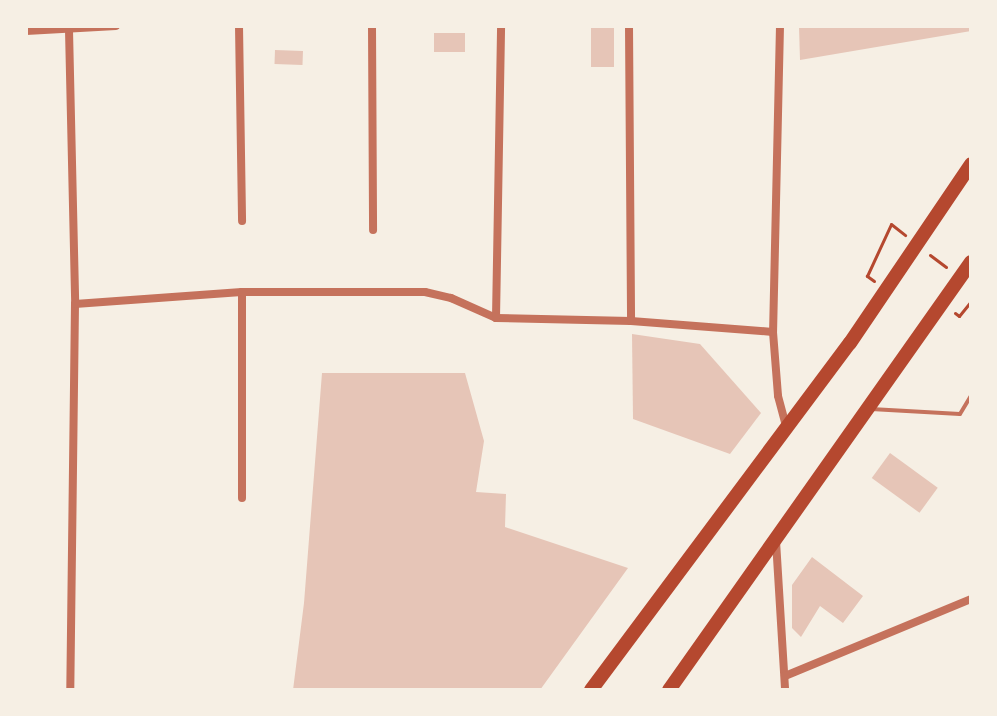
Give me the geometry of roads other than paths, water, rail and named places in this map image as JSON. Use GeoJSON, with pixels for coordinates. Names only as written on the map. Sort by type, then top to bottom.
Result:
{"type":"FeatureCollection","features":[{"type":"Feature","properties":{"kind":"highway"},"geometry":{"type":"LineString","coordinates":[[591,690],[873,311],[971,164]]}},
{"type":"Feature","properties":{"kind":"highway"},"geometry":{"type":"LineString","coordinates":[[669,690],[971,262]]}},
{"type":"Feature","properties":{"kind":"street"},"geometry":{"type":"LineString","coordinates":[[26,31],[116,26]]}},
{"type":"Feature","properties":{"kind":"street"},"geometry":{"type":"LineString","coordinates":[[239,26],[242,221]]}},
{"type":"Feature","properties":{"kind":"street"},"geometry":{"type":"LineString","coordinates":[[372,26],[373,230]]}},
{"type":"Feature","properties":{"kind":"street"},"geometry":{"type":"LineString","coordinates":[[496,318],[501,26]]}},
{"type":"Feature","properties":{"kind":"street"},"geometry":{"type":"LineString","coordinates":[[629,26],[631,321]]}},
{"type":"Feature","properties":{"kind":"street"},"geometry":{"type":"LineString","coordinates":[[780,26],[773,332],[778,396],[786,426]]}},
{"type":"Feature","properties":{"kind":"street"},"geometry":{"type":"LineString","coordinates":[[69,30],[75,304],[70,690]]}},
{"type":"Feature","properties":{"kind":"street"},"geometry":{"type":"LineString","coordinates":[[242,292],[242,498]]}},
{"type":"Feature","properties":{"kind":"street"},"geometry":{"type":"LineString","coordinates":[[75,304],[242,292],[425,292],[451,298],[496,318],[631,321],[773,332]]}},
{"type":"Feature","properties":{"kind":"street"},"geometry":{"type":"LineString","coordinates":[[776,540],[785,690]]}},
{"type":"Feature","properties":{"kind":"street"},"geometry":{"type":"LineString","coordinates":[[785,676],[971,599]]}},
{"type":"Feature","properties":{"kind":"lane"},"geometry":{"type":"LineString","coordinates":[[869,409],[960,414],[971,396]]}}]}
